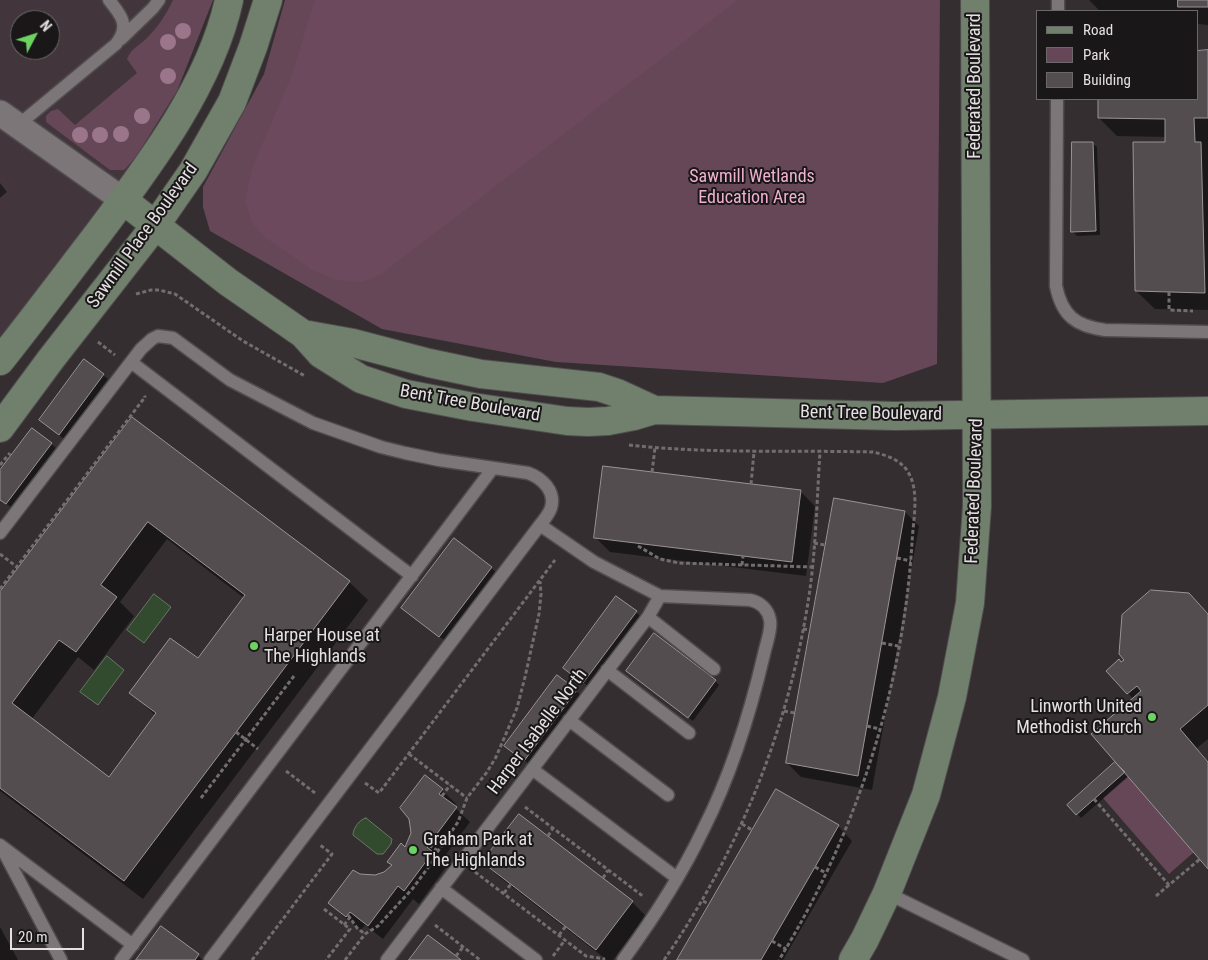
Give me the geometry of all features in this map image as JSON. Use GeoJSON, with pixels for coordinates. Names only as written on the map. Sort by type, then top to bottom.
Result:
{"type":"FeatureCollection","features":[{"type":"Feature","properties":{"kind":"street"},"geometry":{"type":"LineString","coordinates":[[0,360],[123,200],[166,138],[204,73],[225,19],[229,0]]}},
{"type":"Feature","properties":{"kind":"street","name":"Sawmill Place Boulevard"},"geometry":{"type":"LineString","coordinates":[[0,428],[51,359],[155,226],[193,171],[232,102],[268,0]]}},
{"type":"Feature","properties":{"kind":"street","name":"Federated Boulevard"},"geometry":{"type":"LineString","coordinates":[[852,960],[865,939],[887,893],[926,795],[952,697],[970,603],[977,506],[974,0]]}},
{"type":"Feature","properties":{"kind":"street"},"geometry":{"type":"LineString","coordinates":[[8,119],[123,200]]}},
{"type":"Feature","properties":{"kind":"street","name":"Bent Tree Boulevard"},"geometry":{"type":"LineString","coordinates":[[123,200],[228,282],[303,334],[321,354],[361,379],[406,394],[473,407],[588,422],[634,416],[654,410],[886,415],[1208,412]]}},
{"type":"Feature","properties":{"kind":"street","name":"Bent Tree Boulevard"},"geometry":{"type":"LineString","coordinates":[[303,334],[353,343],[429,363],[481,374],[599,388],[617,393],[654,410]]}},
{"type":"Feature","properties":{"kind":"lane"},"geometry":{"type":"LineString","coordinates":[[109,0],[120,13],[124,24],[123,35],[116,44]]}},
{"type":"Feature","properties":{"kind":"lane"},"geometry":{"type":"LineString","coordinates":[[8,119],[116,44],[159,0]]}},
{"type":"Feature","properties":{"kind":"lane"},"geometry":{"type":"LineString","coordinates":[[1057,100],[1056,286],[1059,300],[1066,312],[1075,321],[1089,328],[1208,332]]}},
{"type":"Feature","properties":{"kind":"lane"},"geometry":{"type":"LineString","coordinates":[[0,533],[141,349],[152,339],[166,336],[173,338],[230,380],[313,423],[381,447],[439,460],[528,473],[544,482],[551,493],[552,504],[540,525],[210,960]]}},
{"type":"Feature","properties":{"kind":"lane"},"geometry":{"type":"LineString","coordinates":[[130,363],[412,576]]}},
{"type":"Feature","properties":{"kind":"lane"},"geometry":{"type":"LineString","coordinates":[[121,960],[493,468]]}},
{"type":"Feature","properties":{"kind":"lane"},"geometry":{"type":"LineString","coordinates":[[540,525],[594,562],[660,596],[755,601],[764,607],[770,621],[757,686],[731,763],[704,829],[677,878],[623,960]]}},
{"type":"Feature","properties":{"kind":"lane","name":"Harper Isabelle North"},"geometry":{"type":"LineString","coordinates":[[387,960],[648,617],[660,596]]}},
{"type":"Feature","properties":{"kind":"lane"},"geometry":{"type":"LineString","coordinates":[[648,617],[714,668]]}},
{"type":"Feature","properties":{"kind":"lane"},"geometry":{"type":"LineString","coordinates":[[607,670],[689,733]]}},
{"type":"Feature","properties":{"kind":"lane"},"geometry":{"type":"LineString","coordinates":[[569,720],[668,795]]}},
{"type":"Feature","properties":{"kind":"lane"},"geometry":{"type":"LineString","coordinates":[[532,769],[677,878]]}},
{"type":"Feature","properties":{"kind":"lane"},"geometry":{"type":"LineString","coordinates":[[0,846],[133,944]]}},
{"type":"Feature","properties":{"kind":"lane"},"geometry":{"type":"LineString","coordinates":[[0,846],[61,960]]}},
{"type":"Feature","properties":{"kind":"lane"},"geometry":{"type":"LineString","coordinates":[[441,888],[536,960]]}},
{"type":"Feature","properties":{"kind":"lane"},"geometry":{"type":"LineString","coordinates":[[887,893],[1022,960]]}},
{"type":"Feature","properties":{"kind":"path"},"geometry":{"type":"LineString","coordinates":[[1169,292],[1169,310],[1198,311]]}},
{"type":"Feature","properties":{"kind":"path"},"geometry":{"type":"LineString","coordinates":[[95,340],[130,363]]}},
{"type":"Feature","properties":{"kind":"path"},"geometry":{"type":"LineString","coordinates":[[0,588],[145,397],[119,377]]}},
{"type":"Feature","properties":{"kind":"path"},"geometry":{"type":"LineString","coordinates":[[652,472],[655,448]]}},
{"type":"Feature","properties":{"kind":"path"},"geometry":{"type":"LineString","coordinates":[[751,484],[754,452]]}},
{"type":"Feature","properties":{"kind":"path"},"geometry":{"type":"LineString","coordinates":[[814,543],[825,545]]}},
{"type":"Feature","properties":{"kind":"path"},"geometry":{"type":"LineString","coordinates":[[644,544],[644,549]]}},
{"type":"Feature","properties":{"kind":"path"},"geometry":{"type":"LineString","coordinates":[[638,546],[660,559],[672,562],[812,567]]}},
{"type":"Feature","properties":{"kind":"path"},"geometry":{"type":"LineString","coordinates":[[0,554],[17,567]]}},
{"type":"Feature","properties":{"kind":"path"},"geometry":{"type":"LineString","coordinates":[[742,565],[743,556]]}},
{"type":"Feature","properties":{"kind":"path"},"geometry":{"type":"LineString","coordinates":[[897,558],[911,561]]}},
{"type":"Feature","properties":{"kind":"path"},"geometry":{"type":"LineString","coordinates":[[362,781],[379,793],[556,560]]}},
{"type":"Feature","properties":{"kind":"path"},"geometry":{"type":"LineString","coordinates":[[345,960],[365,934],[378,926],[433,861],[458,822],[467,798],[491,765],[517,708],[539,614],[540,580]]}},
{"type":"Feature","properties":{"kind":"path"},"geometry":{"type":"LineString","coordinates":[[803,629],[810,630]]}},
{"type":"Feature","properties":{"kind":"path"},"geometry":{"type":"LineString","coordinates":[[882,644],[899,646]]}},
{"type":"Feature","properties":{"kind":"path"},"geometry":{"type":"LineString","coordinates":[[201,798],[294,676]]}},
{"type":"Feature","properties":{"kind":"path"},"geometry":{"type":"LineString","coordinates":[[784,711],[795,713]]}},
{"type":"Feature","properties":{"kind":"path"},"geometry":{"type":"LineString","coordinates":[[867,726],[880,729]]}},
{"type":"Feature","properties":{"kind":"path"},"geometry":{"type":"LineString","coordinates":[[409,754],[467,798]]}},
{"type":"Feature","properties":{"kind":"path"},"geometry":{"type":"LineString","coordinates":[[442,796],[450,785]]}},
{"type":"Feature","properties":{"kind":"path"},"geometry":{"type":"LineString","coordinates":[[511,796],[658,908]]}},
{"type":"Feature","properties":{"kind":"path"},"geometry":{"type":"LineString","coordinates":[[1094,799],[1169,885]]}},
{"type":"Feature","properties":{"kind":"path"},"geometry":{"type":"LineString","coordinates":[[742,824],[752,830]]}},
{"type":"Feature","properties":{"kind":"path"},"geometry":{"type":"LineString","coordinates":[[548,836],[553,828]]}},
{"type":"Feature","properties":{"kind":"path"},"geometry":{"type":"LineString","coordinates":[[252,960],[332,854],[316,842]]}},
{"type":"Feature","properties":{"kind":"path"},"geometry":{"type":"LineString","coordinates":[[429,845],[438,851]]}},
{"type":"Feature","properties":{"kind":"path"},"geometry":{"type":"LineString","coordinates":[[1156,896],[1200,859]]}},
{"type":"Feature","properties":{"kind":"path"},"geometry":{"type":"LineString","coordinates":[[815,867],[826,873]]}},
{"type":"Feature","properties":{"kind":"path"},"geometry":{"type":"LineString","coordinates":[[603,878],[608,870]]}},
{"type":"Feature","properties":{"kind":"path"},"geometry":{"type":"LineString","coordinates":[[475,871],[586,956],[605,959]]}},
{"type":"Feature","properties":{"kind":"path"},"geometry":{"type":"LineString","coordinates":[[504,893],[511,884]]}},
{"type":"Feature","properties":{"kind":"path"},"geometry":{"type":"LineString","coordinates":[[703,900],[709,904]]}},
{"type":"Feature","properties":{"kind":"path"},"geometry":{"type":"LineString","coordinates":[[324,909],[350,929],[326,960]]}},
{"type":"Feature","properties":{"kind":"path"},"geometry":{"type":"LineString","coordinates":[[344,925],[349,915],[357,928],[365,934]]}},
{"type":"Feature","properties":{"kind":"path"},"geometry":{"type":"LineString","coordinates":[[430,922],[480,960]]}},
{"type":"Feature","properties":{"kind":"path"},"geometry":{"type":"LineString","coordinates":[[559,935],[566,926]]}},
{"type":"Feature","properties":{"kind":"path"},"geometry":{"type":"LineString","coordinates":[[550,960],[565,940]]}},
{"type":"Feature","properties":{"kind":"path"},"geometry":{"type":"LineString","coordinates":[[772,941],[786,949]]}},
{"type":"Feature","properties":{"kind":"path"},"geometry":{"type":"LineString","coordinates":[[456,956],[463,947]]}},
{"type":"Feature","properties":{"kind":"shaded area"},"geometry":{"type":"Polygon","coordinates":[[[0,0],[213,0],[177,91],[136,157],[123,200],[0,361],[0,0]]]}},
{"type":"Feature","properties":{"kind":"shaded area"},"geometry":{"type":"Polygon","coordinates":[[[315,0],[738,0],[380,275],[362,282],[336,280],[311,269],[266,238],[252,223],[245,201],[252,168],[291,77],[315,0]]]}},
{"type":"Feature","properties":{"kind":"shaded area"},"geometry":{"type":"Polygon","coordinates":[[[154,594],[171,607],[144,643],[127,630],[154,594]]]}},
{"type":"Feature","properties":{"kind":"shaded area"},"geometry":{"type":"Polygon","coordinates":[[[107,656],[124,670],[98,705],[80,692],[107,656]]]}},
{"type":"Feature","properties":{"kind":"shaded area"},"geometry":{"type":"Polygon","coordinates":[[[366,818],[392,839],[391,844],[383,854],[377,854],[353,835],[357,824],[366,818]]]}},
{"type":"Feature","properties":{"kind":"green space"},"geometry":{"type":"Polygon","coordinates":[[[173,0],[213,0],[177,91],[136,157],[124,170],[110,170],[46,122],[46,116],[51,111],[58,109],[75,125],[137,73],[127,59],[165,16],[173,0]]]}},
{"type":"Feature","properties":{"kind":"green space","name":"Sawmill Wetlands Education Area"},"geometry":{"type":"Polygon","coordinates":[[[285,0],[940,0],[937,364],[883,383],[556,362],[382,329],[210,231],[203,207],[203,187],[264,74],[285,0]]]}},
{"type":"Feature","properties":{"kind":"green space"},"geometry":{"type":"Polygon","coordinates":[[[1128,776],[1194,852],[1169,874],[1103,798],[1128,776]]]}},
{"type":"Feature","properties":{"kind":"building"},"geometry":{"type":"Polygon","coordinates":[[[1178,0],[1208,0],[1208,7],[1178,7],[1178,0]]]}},
{"type":"Feature","properties":{"kind":"building"},"geometry":{"type":"Polygon","coordinates":[[[1208,50],[1208,118],[1194,118],[1195,142],[1201,142],[1205,293],[1135,291],[1133,142],[1165,142],[1165,119],[1098,118],[1098,100],[1198,100],[1198,51],[1208,50]]]}},
{"type":"Feature","properties":{"kind":"building"},"geometry":{"type":"Polygon","coordinates":[[[1072,142],[1093,142],[1096,231],[1071,232],[1072,142]]]}},
{"type":"Feature","properties":{"kind":"building"},"geometry":{"type":"Polygon","coordinates":[[[84,359],[104,374],[59,435],[39,420],[84,359]]]}},
{"type":"Feature","properties":{"kind":"building","name":"Harper House at The Highlands"},"geometry":{"type":"Polygon","coordinates":[[[132,417],[350,581],[124,881],[0,788],[0,592],[132,417]],[[148,522],[101,585],[117,597],[76,652],[59,640],[12,703],[109,777],[156,713],[129,693],[170,638],[198,658],[245,595],[148,522]]]}},
{"type":"Feature","properties":{"kind":"building"},"geometry":{"type":"Polygon","coordinates":[[[32,428],[52,443],[6,504],[0,500],[0,470],[32,428]]]}},
{"type":"Feature","properties":{"kind":"building"},"geometry":{"type":"Polygon","coordinates":[[[603,466],[801,490],[792,562],[594,538],[603,466]]]}},
{"type":"Feature","properties":{"kind":"building"},"geometry":{"type":"Polygon","coordinates":[[[834,498],[905,511],[858,776],[786,763],[834,498]]]}},
{"type":"Feature","properties":{"kind":"building"},"geometry":{"type":"Polygon","coordinates":[[[454,538],[492,567],[439,637],[401,608],[454,538]]]}},
{"type":"Feature","properties":{"kind":"building","name":"Linworth United Methodist Church"},"geometry":{"type":"Polygon","coordinates":[[[1151,590],[1189,593],[1208,614],[1208,705],[1180,729],[1208,762],[1208,869],[1091,734],[1141,691],[1137,686],[1127,694],[1106,671],[1119,659],[1121,662],[1124,660],[1119,654],[1122,615],[1151,590]]]}},
{"type":"Feature","properties":{"kind":"building"},"geometry":{"type":"Polygon","coordinates":[[[616,596],[637,611],[583,683],[563,668],[616,596]]]}},
{"type":"Feature","properties":{"kind":"building"},"geometry":{"type":"Polygon","coordinates":[[[654,633],[716,680],[688,718],[626,671],[654,633]]]}},
{"type":"Feature","properties":{"kind":"building"},"geometry":{"type":"Polygon","coordinates":[[[557,675],[577,690],[524,761],[504,746],[557,675]]]}},
{"type":"Feature","properties":{"kind":"building"},"geometry":{"type":"Polygon","coordinates":[[[1115,762],[1125,772],[1076,815],[1067,805],[1115,762]]]}},
{"type":"Feature","properties":{"kind":"building","name":"Graham Park at The Highlands"},"geometry":{"type":"Polygon","coordinates":[[[425,775],[443,789],[439,794],[457,807],[427,847],[433,852],[404,891],[398,886],[368,926],[350,912],[346,917],[328,903],[353,870],[360,874],[375,875],[384,872],[392,865],[387,862],[401,843],[405,847],[411,833],[409,819],[400,808],[425,775]]]}},
{"type":"Feature","properties":{"kind":"building"},"geometry":{"type":"Polygon","coordinates":[[[776,789],[839,825],[815,867],[761,960],[677,960],[776,789]]]}},
{"type":"Feature","properties":{"kind":"building"},"geometry":{"type":"Polygon","coordinates":[[[519,814],[633,901],[596,950],[482,862],[519,814]]]}},
{"type":"Feature","properties":{"kind":"building"},"geometry":{"type":"Polygon","coordinates":[[[161,926],[199,954],[195,960],[136,960],[161,926]]]}},
{"type":"Feature","properties":{"kind":"building"},"geometry":{"type":"Polygon","coordinates":[[[428,935],[456,956],[461,960],[409,960],[428,935]]]}},
{"type":"Feature","properties":{"kind":"place","name":"Harper House at The Highlands"},"geometry":{"type":"Point","coordinates":[254,646]}},
{"type":"Feature","properties":{"kind":"place","name":"Linworth United Methodist Church"},"geometry":{"type":"Point","coordinates":[1152,717]}},
{"type":"Feature","properties":{"kind":"place","name":"Graham Park at The Highlands"},"geometry":{"type":"Point","coordinates":[413,850]}}]}
